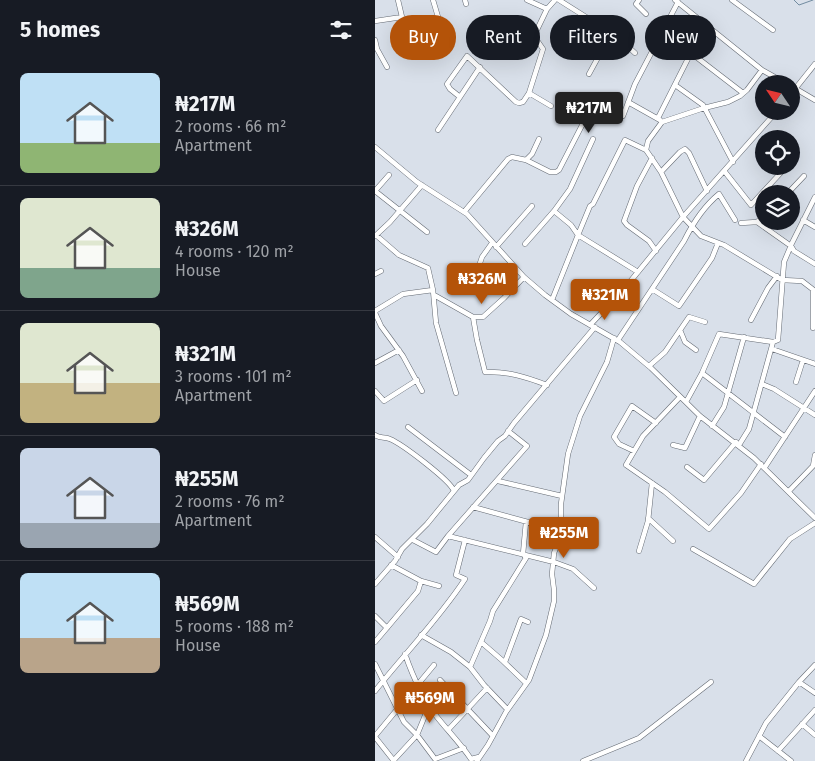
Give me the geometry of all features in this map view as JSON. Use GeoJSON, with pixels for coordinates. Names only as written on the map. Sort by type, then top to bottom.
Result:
{"type":"FeatureCollection","features":[{"type":"Feature","properties":{"kind":"street"},"geometry":{"type":"LineString","coordinates":[[398,0],[401,15]]}},
{"type":"Feature","properties":{"kind":"street"},"geometry":{"type":"LineString","coordinates":[[433,0],[437,15]]}},
{"type":"Feature","properties":{"kind":"street"},"geometry":{"type":"LineString","coordinates":[[527,0],[547,10]]}},
{"type":"Feature","properties":{"kind":"street"},"geometry":{"type":"LineString","coordinates":[[460,97],[447,86],[448,81],[466,56],[470,57],[480,66],[516,102],[523,102],[529,93],[543,49],[533,36],[547,10],[555,0]]}},
{"type":"Feature","properties":{"kind":"street"},"geometry":{"type":"LineString","coordinates":[[559,0],[582,15]]}},
{"type":"Feature","properties":{"kind":"street"},"geometry":{"type":"LineString","coordinates":[[639,0],[636,4],[646,14]]}},
{"type":"Feature","properties":{"kind":"street"},"geometry":{"type":"LineString","coordinates":[[732,0],[773,30]]}},
{"type":"Feature","properties":{"kind":"street"},"geometry":{"type":"LineString","coordinates":[[464,212],[508,158],[512,156],[550,172],[556,172],[563,165],[595,100],[623,116],[635,84],[677,1],[693,15]]}},
{"type":"Feature","properties":{"kind":"street"},"geometry":{"type":"LineString","coordinates":[[375,21],[390,19]]}},
{"type":"Feature","properties":{"kind":"street"},"geometry":{"type":"LineString","coordinates":[[716,34],[771,75]]}},
{"type":"Feature","properties":{"kind":"street"},"geometry":{"type":"LineString","coordinates":[[375,40],[377,49],[387,67]]}},
{"type":"Feature","properties":{"kind":"street"},"geometry":{"type":"LineString","coordinates":[[589,74],[597,60]]}},
{"type":"Feature","properties":{"kind":"street"},"geometry":{"type":"LineString","coordinates":[[658,118],[688,60]]}},
{"type":"Feature","properties":{"kind":"street"},"geometry":{"type":"LineString","coordinates":[[700,60],[743,94]]}},
{"type":"Feature","properties":{"kind":"street"},"geometry":{"type":"LineString","coordinates":[[800,80],[815,64]]}},
{"type":"Feature","properties":{"kind":"street"},"geometry":{"type":"LineString","coordinates":[[438,130],[480,66]]}},
{"type":"Feature","properties":{"kind":"street"},"geometry":{"type":"LineString","coordinates":[[646,150],[648,141],[662,122],[728,102],[743,94],[762,70]]}},
{"type":"Feature","properties":{"kind":"street"},"geometry":{"type":"LineString","coordinates":[[675,85],[703,105],[733,162]]}},
{"type":"Feature","properties":{"kind":"street"},"geometry":{"type":"LineString","coordinates":[[800,92],[815,100]]}},
{"type":"Feature","properties":{"kind":"street"},"geometry":{"type":"LineString","coordinates":[[529,93],[551,106]]}},
{"type":"Feature","properties":{"kind":"street"},"geometry":{"type":"LineString","coordinates":[[628,102],[662,122]]}},
{"type":"Feature","properties":{"kind":"street"},"geometry":{"type":"LineString","coordinates":[[376,580],[398,557],[402,549],[413,540],[454,488],[466,481],[509,431],[683,217],[769,120]]}},
{"type":"Feature","properties":{"kind":"street"},"geometry":{"type":"LineString","coordinates":[[525,160],[531,154],[539,139]]}},
{"type":"Feature","properties":{"kind":"street"},"geometry":{"type":"LineString","coordinates":[[525,244],[554,211],[569,189],[593,139]]}},
{"type":"Feature","properties":{"kind":"street"},"geometry":{"type":"LineString","coordinates":[[552,300],[590,206],[593,204],[625,140],[646,150],[661,172],[683,217],[701,236],[718,243],[783,280],[802,281],[814,290],[813,328]]}},
{"type":"Feature","properties":{"kind":"street"},"geometry":{"type":"LineString","coordinates":[[375,147],[422,185],[464,212],[524,277],[552,300],[571,314],[616,339],[649,366],[700,416],[763,466],[815,518]]}},
{"type":"Feature","properties":{"kind":"street"},"geometry":{"type":"LineString","coordinates":[[661,172],[685,149],[689,153],[707,191]]}},
{"type":"Feature","properties":{"kind":"street"},"geometry":{"type":"LineString","coordinates":[[652,158],[637,186],[624,221],[649,241],[657,251]]}},
{"type":"Feature","properties":{"kind":"street"},"geometry":{"type":"LineString","coordinates":[[725,172],[751,205],[779,175]]}},
{"type":"Feature","properties":{"kind":"street"},"geometry":{"type":"LineString","coordinates":[[389,174],[375,191],[427,232]]}},
{"type":"Feature","properties":{"kind":"street"},"geometry":{"type":"LineString","coordinates":[[796,185],[805,176]]}},
{"type":"Feature","properties":{"kind":"street"},"geometry":{"type":"LineString","coordinates":[[422,185],[376,236],[399,255],[429,268],[436,323],[456,394]]}},
{"type":"Feature","properties":{"kind":"street"},"geometry":{"type":"LineString","coordinates":[[405,654],[416,685],[429,706],[471,759],[478,760],[507,709],[526,683],[546,635],[555,595],[552,574],[553,553],[561,536],[563,496],[568,457],[581,411],[607,362],[616,339],[652,289],[707,204],[719,194],[735,220]]}},
{"type":"Feature","properties":{"kind":"street"},"geometry":{"type":"LineString","coordinates":[[686,402],[702,373],[719,334],[773,342],[778,340],[784,262],[815,197]]}},
{"type":"Feature","properties":{"kind":"street"},"geometry":{"type":"LineString","coordinates":[[469,289],[476,275],[481,257],[532,206]]}},
{"type":"Feature","properties":{"kind":"street"},"geometry":{"type":"LineString","coordinates":[[554,211],[571,225],[578,235],[638,272]]}},
{"type":"Feature","properties":{"kind":"street"},"geometry":{"type":"LineString","coordinates":[[803,220],[815,227]]}},
{"type":"Feature","properties":{"kind":"street"},"geometry":{"type":"LineString","coordinates":[[741,223],[755,222]]}},
{"type":"Feature","properties":{"kind":"street"},"geometry":{"type":"LineString","coordinates":[[768,230],[791,246],[794,251],[815,264]]}},
{"type":"Feature","properties":{"kind":"street"},"geometry":{"type":"LineString","coordinates":[[652,289],[679,306],[712,258],[718,243]]}},
{"type":"Feature","properties":{"kind":"street"},"geometry":{"type":"LineString","coordinates":[[375,274],[381,271]]}},
{"type":"Feature","properties":{"kind":"street"},"geometry":{"type":"LineString","coordinates":[[751,320],[767,288],[777,276]]}},
{"type":"Feature","properties":{"kind":"street"},"geometry":{"type":"LineString","coordinates":[[422,391],[399,350],[380,324],[375,312],[403,294],[433,292],[473,317],[483,317],[505,298],[524,277]]}},
{"type":"Feature","properties":{"kind":"street"},"geometry":{"type":"LineString","coordinates":[[473,317],[485,372],[502,372],[547,384]]}},
{"type":"Feature","properties":{"kind":"street"},"geometry":{"type":"LineString","coordinates":[[649,366],[665,352],[689,317],[705,322]]}},
{"type":"Feature","properties":{"kind":"street"},"geometry":{"type":"LineString","coordinates":[[375,328],[380,324]]}},
{"type":"Feature","properties":{"kind":"street"},"geometry":{"type":"LineString","coordinates":[[680,330],[685,342],[696,350]]}},
{"type":"Feature","properties":{"kind":"street"},"geometry":{"type":"LineString","coordinates":[[713,426],[729,394],[744,337]]}},
{"type":"Feature","properties":{"kind":"street"},"geometry":{"type":"LineString","coordinates":[[687,467],[704,480],[749,429],[763,384],[773,342]]}},
{"type":"Feature","properties":{"kind":"street"},"geometry":{"type":"LineString","coordinates":[[772,349],[815,364]]}},
{"type":"Feature","properties":{"kind":"street"},"geometry":{"type":"LineString","coordinates":[[375,363],[399,350]]}},
{"type":"Feature","properties":{"kind":"street"},"geometry":{"type":"LineString","coordinates":[[796,382],[803,360]]}},
{"type":"Feature","properties":{"kind":"street"},"geometry":{"type":"LineString","coordinates":[[702,373],[785,437]]}},
{"type":"Feature","properties":{"kind":"street"},"geometry":{"type":"LineString","coordinates":[[375,391],[384,401],[417,380]]}},
{"type":"Feature","properties":{"kind":"street"},"geometry":{"type":"LineString","coordinates":[[763,384],[815,415]]}},
{"type":"Feature","properties":{"kind":"street"},"geometry":{"type":"LineString","coordinates":[[680,397],[643,436],[626,465],[665,492],[709,528],[763,466],[785,437],[815,391]]}},
{"type":"Feature","properties":{"kind":"street"},"geometry":{"type":"LineString","coordinates":[[634,451],[619,444],[614,437],[632,406],[656,423]]}},
{"type":"Feature","properties":{"kind":"street"},"geometry":{"type":"LineString","coordinates":[[673,445],[685,448],[700,416]]}},
{"type":"Feature","properties":{"kind":"street"},"geometry":{"type":"LineString","coordinates":[[408,427],[471,475]]}},
{"type":"Feature","properties":{"kind":"street"},"geometry":{"type":"LineString","coordinates":[[413,540],[436,552],[527,446],[509,431]]}},
{"type":"Feature","properties":{"kind":"street"},"geometry":{"type":"LineString","coordinates":[[375,436],[387,438],[401,446],[444,478],[454,488]]}},
{"type":"Feature","properties":{"kind":"street"},"geometry":{"type":"LineString","coordinates":[[789,491],[813,466],[815,455]]}},
{"type":"Feature","properties":{"kind":"street"},"geometry":{"type":"LineString","coordinates":[[498,481],[563,496]]}},
{"type":"Feature","properties":{"kind":"street"},"geometry":{"type":"LineString","coordinates":[[639,551],[648,518],[652,484]]}},
{"type":"Feature","properties":{"kind":"street"},"geometry":{"type":"LineString","coordinates":[[473,507],[561,531]]}},
{"type":"Feature","properties":{"kind":"street"},"geometry":{"type":"LineString","coordinates":[[648,518],[673,541]]}},
{"type":"Feature","properties":{"kind":"street"},"geometry":{"type":"LineString","coordinates":[[470,667],[493,611],[526,558],[523,554],[527,522]]}},
{"type":"Feature","properties":{"kind":"street"},"geometry":{"type":"LineString","coordinates":[[693,549],[754,584],[790,539],[815,523]]}},
{"type":"Feature","properties":{"kind":"street"},"geometry":{"type":"LineString","coordinates":[[448,536],[554,562],[573,569],[594,588]]}},
{"type":"Feature","properties":{"kind":"street"},"geometry":{"type":"LineString","coordinates":[[375,537],[398,557]]}},
{"type":"Feature","properties":{"kind":"street"},"geometry":{"type":"LineString","coordinates":[[375,691],[449,604],[465,579],[456,575],[465,540]]}},
{"type":"Feature","properties":{"kind":"street"},"geometry":{"type":"LineString","coordinates":[[391,565],[421,582],[439,586]]}},
{"type":"Feature","properties":{"kind":"street"},"geometry":{"type":"LineString","coordinates":[[375,642],[418,592],[421,582]]}},
{"type":"Feature","properties":{"kind":"street"},"geometry":{"type":"LineString","coordinates":[[375,616],[387,628]]}},
{"type":"Feature","properties":{"kind":"street"},"geometry":{"type":"LineString","coordinates":[[505,662],[521,619],[528,622]]}},
{"type":"Feature","properties":{"kind":"street"},"geometry":{"type":"LineString","coordinates":[[421,635],[451,652],[470,667],[507,709]]}},
{"type":"Feature","properties":{"kind":"street"},"geometry":{"type":"LineString","coordinates":[[481,642],[526,683]]}},
{"type":"Feature","properties":{"kind":"street"},"geometry":{"type":"LineString","coordinates":[[375,664],[404,722],[417,735],[435,759],[464,748]]}},
{"type":"Feature","properties":{"kind":"street"},"geometry":{"type":"LineString","coordinates":[[746,761],[766,723],[815,665]]}},
{"type":"Feature","properties":{"kind":"street"},"geometry":{"type":"LineString","coordinates":[[433,696],[417,735],[393,761],[375,736],[416,685],[434,666]]}},
{"type":"Feature","properties":{"kind":"street"},"geometry":{"type":"LineString","coordinates":[[440,680],[493,736]]}},
{"type":"Feature","properties":{"kind":"street"},"geometry":{"type":"LineString","coordinates":[[583,761],[639,738],[711,682]]}},
{"type":"Feature","properties":{"kind":"street"},"geometry":{"type":"LineString","coordinates":[[799,682],[815,693]]}},
{"type":"Feature","properties":{"kind":"street"},"geometry":{"type":"LineString","coordinates":[[448,730],[487,688]]}},
{"type":"Feature","properties":{"kind":"street"},"geometry":{"type":"LineString","coordinates":[[778,751],[815,710]]}},
{"type":"Feature","properties":{"kind":"street"},"geometry":{"type":"LineString","coordinates":[[802,724],[815,735]]}},
{"type":"Feature","properties":{"kind":"street"},"geometry":{"type":"LineString","coordinates":[[759,736],[791,761]]}},
{"type":"Feature","properties":{"kind":"waterway"},"geometry":{"type":"LineString","coordinates":[[794,0],[799,5],[813,0]]}}]}
